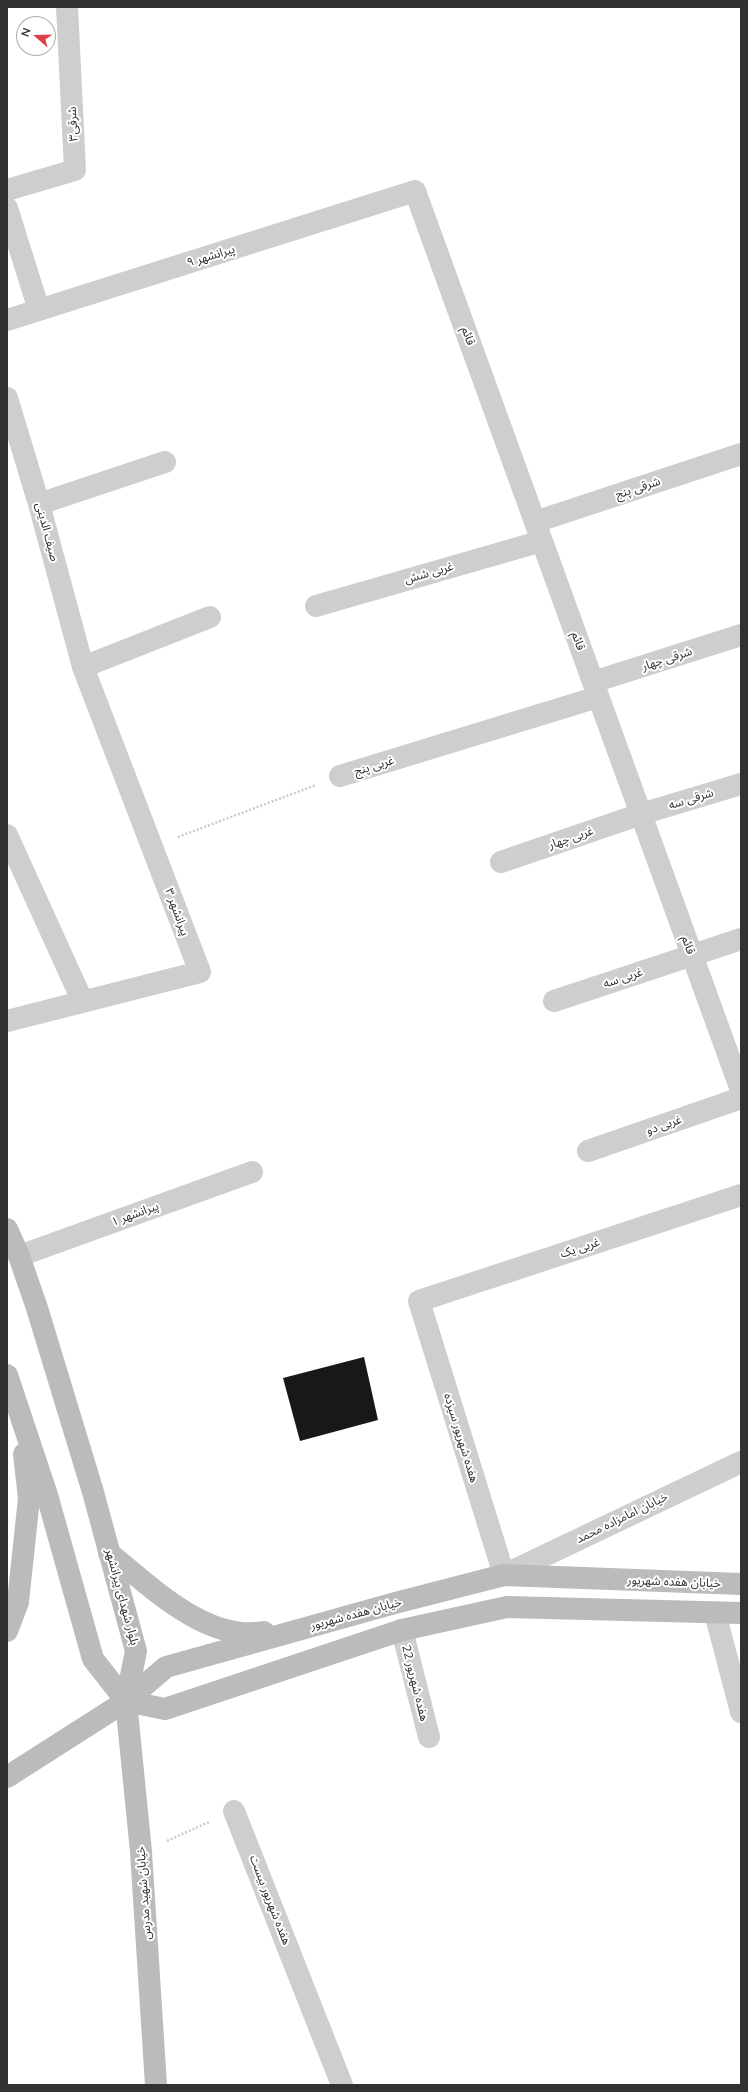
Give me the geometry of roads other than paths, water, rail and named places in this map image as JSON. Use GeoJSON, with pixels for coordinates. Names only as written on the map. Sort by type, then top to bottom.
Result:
{"type":"FeatureCollection","features":[{"type":"Feature","properties":{"kind":"main road","name":"بلوار شهدای پیرانشهر"},"geometry":{"type":"LineString","coordinates":[[7,1229],[19,1256],[37,1308],[109,1552],[136,1651],[126,1701]]}},
{"type":"Feature","properties":{"kind":"main road"},"geometry":{"type":"LineString","coordinates":[[7,1375],[47,1495],[93,1659],[126,1701],[165,1709],[402,1630],[507,1607],[741,1613]]}},
{"type":"Feature","properties":{"kind":"main road"},"geometry":{"type":"LineString","coordinates":[[7,1631],[18,1602],[29,1498],[21,1415]]}},
{"type":"Feature","properties":{"kind":"main road"},"geometry":{"type":"LineString","coordinates":[[109,1552],[156,1592],[173,1604],[203,1621],[227,1631],[251,1635],[338,1619]]}},
{"type":"Feature","properties":{"kind":"main road","name":"خیابان هفده شهریور"},"geometry":{"type":"LineString","coordinates":[[7,1777],[126,1701],[166,1667],[504,1575],[741,1584]]}},
{"type":"Feature","properties":{"kind":"main road","name":"خیابان شهید مدرس"},"geometry":{"type":"LineString","coordinates":[[126,1701],[141,1852],[156,2085]]}},
{"type":"Feature","properties":{"kind":"street","name":"شرقی۳"},"geometry":{"type":"LineString","coordinates":[[7,190],[75,170],[67,7]]}},
{"type":"Feature","properties":{"kind":"street","name":"پیرانشهر ۹"},"geometry":{"type":"LineString","coordinates":[[7,320],[415,191]]}},
{"type":"Feature","properties":{"kind":"street","name":"قائم"},"geometry":{"type":"LineString","coordinates":[[415,191],[741,1090]]}},
{"type":"Feature","properties":{"kind":"street"},"geometry":{"type":"LineString","coordinates":[[7,208],[39,310]]}},
{"type":"Feature","properties":{"kind":"street","name":"صیف الدینی"},"geometry":{"type":"LineString","coordinates":[[7,398],[39,504],[83,667]]}},
{"type":"Feature","properties":{"kind":"street","name":"شرقی پنج"},"geometry":{"type":"LineString","coordinates":[[538,531],[741,454]]}},
{"type":"Feature","properties":{"kind":"street"},"geometry":{"type":"LineString","coordinates":[[39,504],[165,462]]}},
{"type":"Feature","properties":{"kind":"street","name":"غربی شش"},"geometry":{"type":"LineString","coordinates":[[316,606],[538,531]]}},
{"type":"Feature","properties":{"kind":"street"},"geometry":{"type":"LineString","coordinates":[[83,667],[210,618]]}},
{"type":"Feature","properties":{"kind":"street","name":"شرقی چهار"},"geometry":{"type":"LineString","coordinates":[[596,690],[741,635]]}},
{"type":"Feature","properties":{"kind":"street","name":"پیرانشهر ۳"},"geometry":{"type":"LineString","coordinates":[[7,1021],[82,1000],[200,972],[153,846],[83,667]]}},
{"type":"Feature","properties":{"kind":"street","name":"غربی پنج"},"geometry":{"type":"LineString","coordinates":[[340,776],[596,690]]}},
{"type":"Feature","properties":{"kind":"street","name":"شرقی سه"},"geometry":{"type":"LineString","coordinates":[[641,814],[741,784]]}},
{"type":"Feature","properties":{"kind":"street","name":"غربی چهار"},"geometry":{"type":"LineString","coordinates":[[501,862],[641,814]]}},
{"type":"Feature","properties":{"kind":"street"},"geometry":{"type":"LineString","coordinates":[[7,835],[14,869],[82,1000]]}},
{"type":"Feature","properties":{"kind":"street","name":"غربی سه"},"geometry":{"type":"LineString","coordinates":[[554,1001],[741,939]]}},
{"type":"Feature","properties":{"kind":"street","name":"غربی دو"},"geometry":{"type":"LineString","coordinates":[[588,1151],[741,1098]]}},
{"type":"Feature","properties":{"kind":"street","name":"پیرانشهر ۱"},"geometry":{"type":"LineString","coordinates":[[19,1256],[252,1172]]}},
{"type":"Feature","properties":{"kind":"street","name":"غربی یک"},"geometry":{"type":"LineString","coordinates":[[419,1301],[741,1194]]}},
{"type":"Feature","properties":{"kind":"street","name":"هفده شهریور سیزده"},"geometry":{"type":"LineString","coordinates":[[419,1301],[504,1575]]}},
{"type":"Feature","properties":{"kind":"street","name":"خیابان امامزاده محمد"},"geometry":{"type":"LineString","coordinates":[[504,1575],[741,1462]]}},
{"type":"Feature","properties":{"kind":"street"},"geometry":{"type":"LineString","coordinates":[[716,1613],[741,1712]]}},
{"type":"Feature","properties":{"kind":"street","name":"هفده شهریور 22"},"geometry":{"type":"LineString","coordinates":[[402,1630],[429,1737]]}},
{"type":"Feature","properties":{"kind":"street","name":"هفده شهریور بیست"},"geometry":{"type":"LineString","coordinates":[[234,1810],[342,2085]]}}]}
